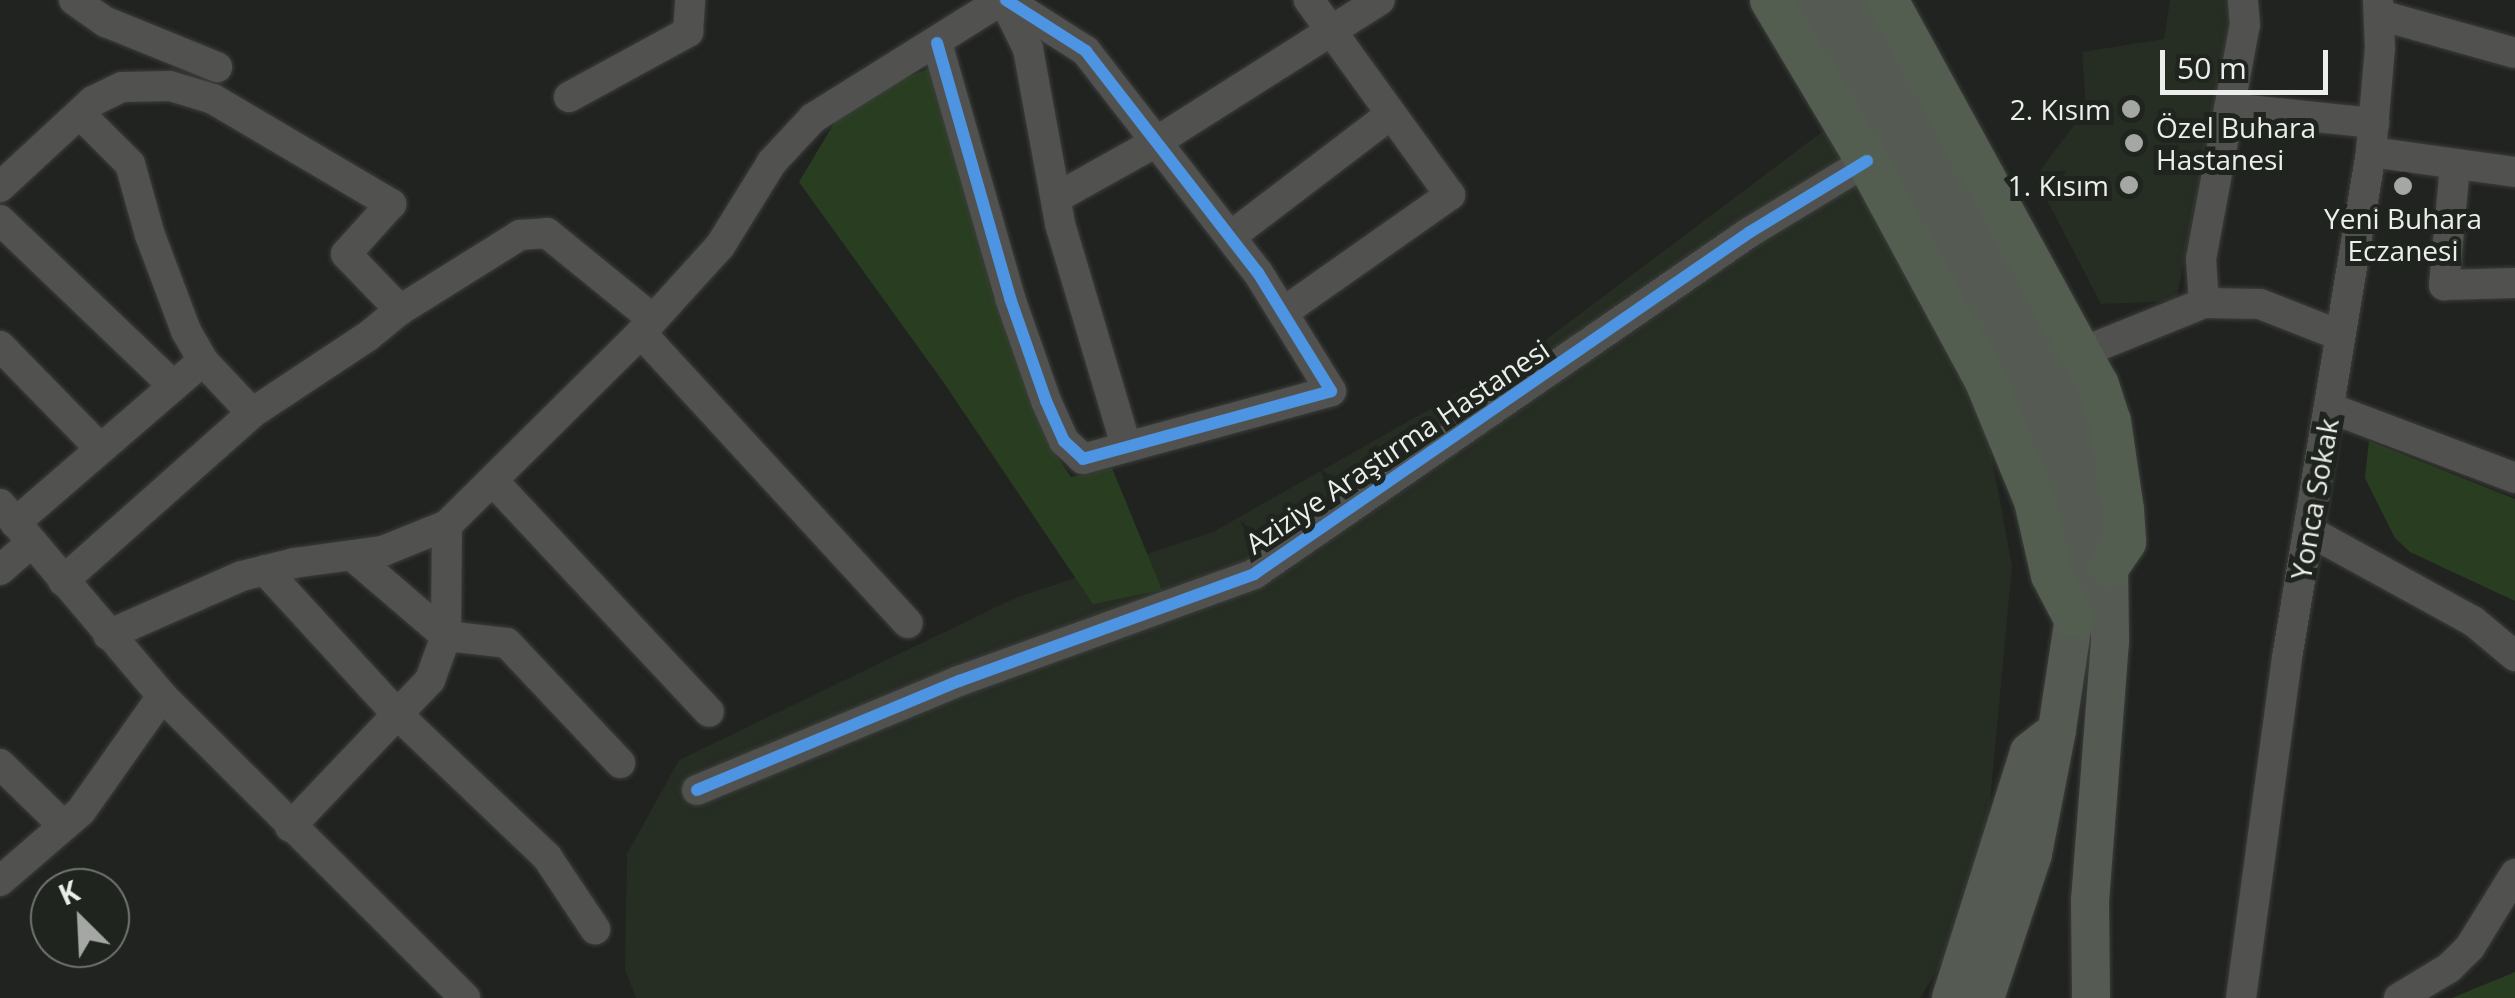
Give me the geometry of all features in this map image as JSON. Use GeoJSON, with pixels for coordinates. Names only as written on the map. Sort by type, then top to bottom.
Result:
{"type":"FeatureCollection","features":[{"type":"Feature","properties":{"kind":"highway"},"geometry":{"type":"LineString","coordinates":[[1771,0],[1867,161],[2005,422],[2035,501],[2052,575],[2074,618]]}},
{"type":"Feature","properties":{"kind":"highway"},"geometry":{"type":"LineString","coordinates":[[1887,0],[2083,352],[2110,422],[2120,476],[2125,542],[2109,566]]}},
{"type":"Feature","properties":{"kind":"main road"},"geometry":{"type":"LineString","coordinates":[[1813,0],[2042,416],[2069,510],[2074,618],[2057,730],[2033,854],[1985,998]]}},
{"type":"Feature","properties":{"kind":"main road"},"geometry":{"type":"LineString","coordinates":[[1846,0],[2039,343],[2069,405],[2090,465],[2109,566],[2110,642],[2090,900],[2091,998]]}},
{"type":"Feature","properties":{"kind":"main road"},"geometry":{"type":"LineString","coordinates":[[1951,998],[2029,752],[2057,730]]}},
{"type":"Feature","properties":{"kind":"street"},"geometry":{"type":"LineString","coordinates":[[74,0],[106,22],[217,67]]}},
{"type":"Feature","properties":{"kind":"street"},"geometry":{"type":"LineString","coordinates":[[569,96],[688,32],[690,0]]}},
{"type":"Feature","properties":{"kind":"street"},"geometry":{"type":"LineString","coordinates":[[937,44],[1010,298],[1064,441],[1083,459],[1126,444],[1331,391],[1285,311],[1231,236],[1086,51],[1004,0]]}},
{"type":"Feature","properties":{"kind":"street"},"geometry":{"type":"LineString","coordinates":[[108,635],[264,570],[355,558],[447,526],[647,326],[720,246],[772,162],[812,118],[1004,0]]}},
{"type":"Feature","properties":{"kind":"street"},"geometry":{"type":"LineString","coordinates":[[1004,0],[1028,49],[1056,198],[1126,444]]}},
{"type":"Feature","properties":{"kind":"street"},"geometry":{"type":"LineString","coordinates":[[1285,311],[1450,196],[1310,0]]}},
{"type":"Feature","properties":{"kind":"street"},"geometry":{"type":"LineString","coordinates":[[1056,198],[1156,142],[1380,0]]}},
{"type":"Feature","properties":{"kind":"street"},"geometry":{"type":"LineString","coordinates":[[2204,303],[2201,259],[2245,25],[2243,0]]}},
{"type":"Feature","properties":{"kind":"street"},"geometry":{"type":"LineString","coordinates":[[2379,8],[2515,53]]}},
{"type":"Feature","properties":{"kind":"street","name":"Yonca Sokak"},"geometry":{"type":"LineString","coordinates":[[2240,998],[2308,531],[2372,138],[2379,8]]}},
{"type":"Feature","properties":{"kind":"street"},"geometry":{"type":"LineString","coordinates":[[0,187],[94,101],[122,87],[170,86],[213,98],[390,204],[346,254],[400,310]]}},
{"type":"Feature","properties":{"kind":"street"},"geometry":{"type":"LineString","coordinates":[[2229,108],[2372,138],[2456,164],[2515,172]]}},
{"type":"Feature","properties":{"kind":"street"},"geometry":{"type":"LineString","coordinates":[[80,114],[130,164],[150,236],[186,331],[203,361],[252,413]]}},
{"type":"Feature","properties":{"kind":"street"},"geometry":{"type":"LineString","coordinates":[[1231,236],[1391,114]]}},
{"type":"Feature","properties":{"kind":"street","name":"Aziziye Araştırma Hastanesi"},"geometry":{"type":"LineString","coordinates":[[697,790],[959,681],[1254,574],[1750,232],[1867,161]]}},
{"type":"Feature","properties":{"kind":"street"},"geometry":{"type":"LineString","coordinates":[[2456,164],[2444,285],[2515,283]]}},
{"type":"Feature","properties":{"kind":"street"},"geometry":{"type":"LineString","coordinates":[[0,220],[174,386]]}},
{"type":"Feature","properties":{"kind":"street"},"geometry":{"type":"LineString","coordinates":[[63,582],[252,413],[367,337],[400,310],[520,235],[547,233],[647,326],[908,623]]}},
{"type":"Feature","properties":{"kind":"street"},"geometry":{"type":"LineString","coordinates":[[2083,352],[2204,303],[2260,304],[2340,335]]}},
{"type":"Feature","properties":{"kind":"street"},"geometry":{"type":"LineString","coordinates":[[0,346],[100,449]]}},
{"type":"Feature","properties":{"kind":"street"},"geometry":{"type":"LineString","coordinates":[[0,570],[15,524],[203,361]]}},
{"type":"Feature","properties":{"kind":"street"},"geometry":{"type":"LineString","coordinates":[[2330,408],[2515,478]]}},
{"type":"Feature","properties":{"kind":"street"},"geometry":{"type":"LineString","coordinates":[[493,481],[709,712]]}},
{"type":"Feature","properties":{"kind":"street"},"geometry":{"type":"LineString","coordinates":[[15,524],[162,696],[465,998]]}},
{"type":"Feature","properties":{"kind":"street"},"geometry":{"type":"LineString","coordinates":[[290,826],[430,680],[446,636],[447,526]]}},
{"type":"Feature","properties":{"kind":"street"},"geometry":{"type":"LineString","coordinates":[[2308,531],[2473,620],[2515,656]]}},
{"type":"Feature","properties":{"kind":"street"},"geometry":{"type":"LineString","coordinates":[[355,558],[446,636],[507,643],[620,764]]}},
{"type":"Feature","properties":{"kind":"street"},"geometry":{"type":"LineString","coordinates":[[264,570],[398,715],[548,857],[594,930]]}},
{"type":"Feature","properties":{"kind":"street"},"geometry":{"type":"LineString","coordinates":[[0,881],[81,811],[162,696]]}},
{"type":"Feature","properties":{"kind":"street"},"geometry":{"type":"LineString","coordinates":[[0,764],[64,826]]}},
{"type":"Feature","properties":{"kind":"street"},"geometry":{"type":"LineString","coordinates":[[2399,998],[2448,968],[2470,948],[2515,874]]}},
{"type":"Feature","properties":{"kind":"shaded area","name":"Özel Buhara Hastanesi"},"geometry":{"type":"Polygon","coordinates":[[[2170,0],[2237,0],[2176,301],[2101,304],[2035,177],[2086,109],[2082,52],[2164,39],[2170,0]]]}},
{"type":"Feature","properties":{"kind":"shaded area"},"geometry":{"type":"Polygon","coordinates":[[[1831,125],[1985,420],[2012,566],[1989,812],[1949,952],[1920,998],[636,998],[625,970],[627,854],[679,760],[1015,598],[1213,532],[1527,354],[1831,125]]]}},
{"type":"Feature","properties":{"kind":"green space"},"geometry":{"type":"Polygon","coordinates":[[[934,67],[992,293],[1056,455],[1071,477],[1112,468],[1162,590],[1093,604],[944,383],[799,182],[836,120],[891,83],[934,67]]]}},
{"type":"Feature","properties":{"kind":"green space"},"geometry":{"type":"Polygon","coordinates":[[[2369,441],[2515,499],[2515,601],[2410,552],[2395,538],[2365,478],[2369,441]]]}},
{"type":"Feature","properties":{"kind":"green space"},"geometry":{"type":"Polygon","coordinates":[[[2515,972],[2515,998],[2452,998],[2515,972]]]}},
{"type":"Feature","properties":{"kind":"cycle path"},"geometry":{"type":"LineString","coordinates":[[937,43],[1010,298],[1046,401],[1064,441],[1083,459],[1331,391],[1258,273],[1086,51],[1006,0]]}},
{"type":"Feature","properties":{"kind":"cycle path"},"geometry":{"type":"LineString","coordinates":[[697,790],[959,681],[1254,574],[1750,232],[1867,161]]}},
{"type":"Feature","properties":{"kind":"place","name":"2. Kısım"},"geometry":{"type":"Point","coordinates":[2131,109]}},
{"type":"Feature","properties":{"kind":"place","name":"Özel Buhara Hastanesi"},"geometry":{"type":"Point","coordinates":[2134,143]}},
{"type":"Feature","properties":{"kind":"place","name":"1. Kısım"},"geometry":{"type":"Point","coordinates":[2129,185]}},
{"type":"Feature","properties":{"kind":"place","name":"Yeni Buhara Eczanesi"},"geometry":{"type":"Point","coordinates":[2403,186]}}]}
